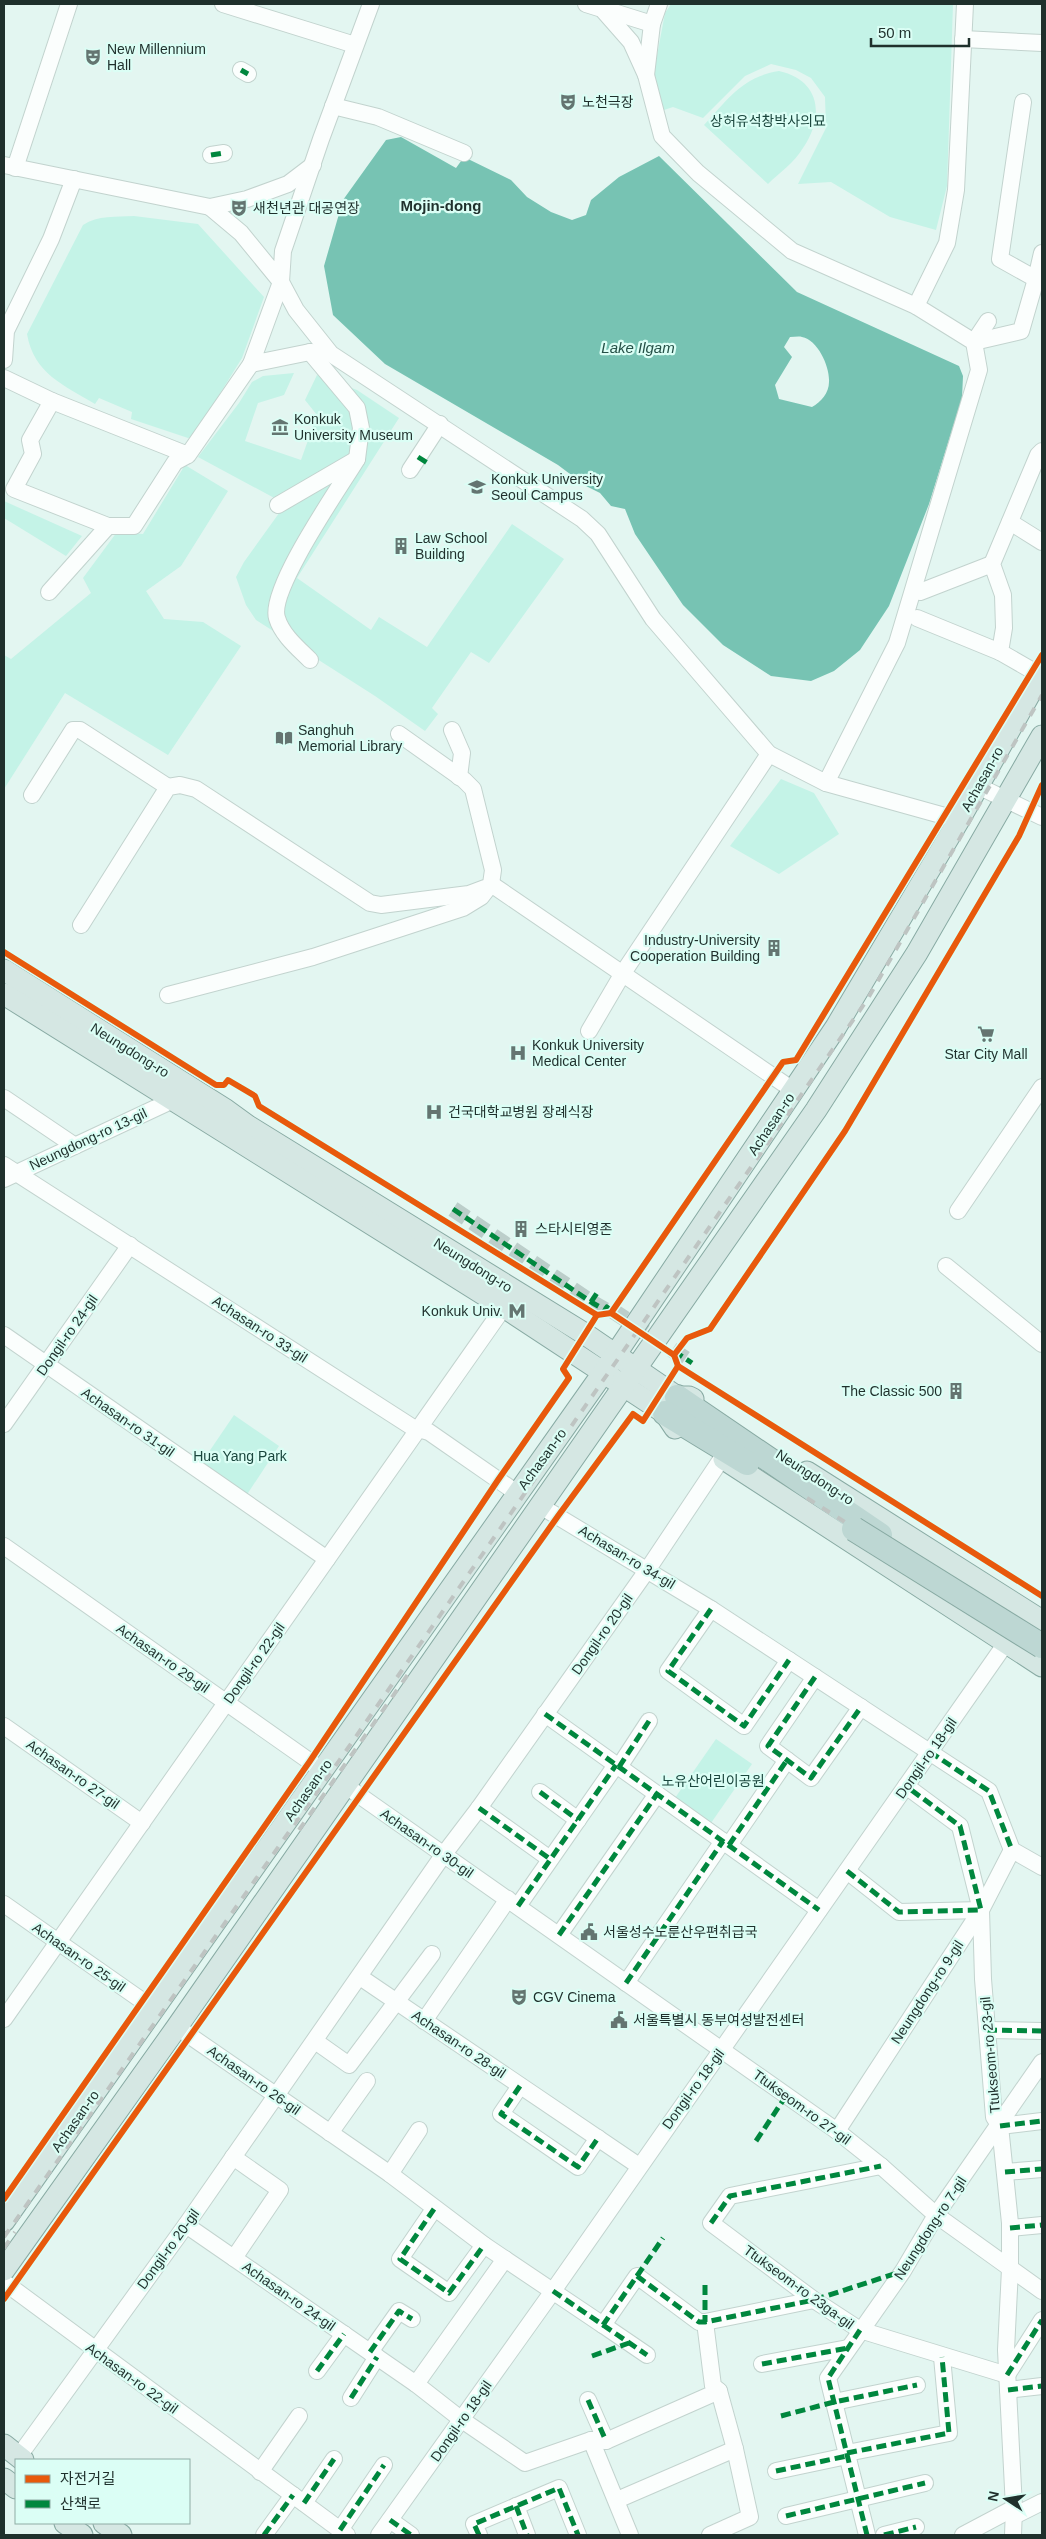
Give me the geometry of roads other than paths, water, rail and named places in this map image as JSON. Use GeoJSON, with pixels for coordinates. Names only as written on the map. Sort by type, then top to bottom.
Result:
{"type":"FeatureCollection","features":[{"type":"Feature","properties":{"kind":"highway","name":"Neungdong-ro"},"geometry":{"type":"LineString","coordinates":[[671,1405],[857,1525]]}},
{"type":"Feature","properties":{"kind":"highway"},"geometry":{"type":"LineString","coordinates":[[857,1525],[1042,1638]]}},
{"type":"Feature","properties":{"kind":"highway"},"geometry":{"type":"LineString","coordinates":[[857,1525],[1042,1646]]}},
{"type":"Feature","properties":{"kind":"main road","name":"Achasan-ro"},"geometry":{"type":"LineString","coordinates":[[4,2270],[346,1786],[363,1736],[516,1493],[616,1355],[794,1090],[874,965],[959,820],[1041,674]]}},
{"type":"Feature","properties":{"kind":"main road","name":"Achasan-ro"},"geometry":{"type":"LineString","coordinates":[[4,2221],[322,1770],[363,1736],[542,1507],[822,1102],[917,953],[1007,800],[1042,736]]}},
{"type":"Feature","properties":{"kind":"main road","name":"Neungdong-ro"},"geometry":{"type":"LineString","coordinates":[[4,970],[222,1119],[625,1387],[671,1405],[689,1396],[1042,1621]]}},
{"type":"Feature","properties":{"kind":"main road","name":"Neungdong-ro"},"geometry":{"type":"LineString","coordinates":[[4,994],[173,1100],[222,1119],[248,1126],[616,1355],[637,1370],[671,1405],[673,1427],[1042,1666]]}},
{"type":"Feature","properties":{"kind":"main road"},"geometry":{"type":"LineString","coordinates":[[583,1401],[584,1423]]}},
{"type":"Feature","properties":{"kind":"main road"},"geometry":{"type":"LineString","coordinates":[[363,1736],[584,1423],[606,1415]]}},
{"type":"Feature","properties":{"kind":"main road"},"geometry":{"type":"LineString","coordinates":[[66,2524],[82,2535]]}},
{"type":"Feature","properties":{"kind":"main road"},"geometry":{"type":"LineString","coordinates":[[105,2524],[121,2535]]}},
{"type":"Feature","properties":{"kind":"street"},"geometry":{"type":"LineString","coordinates":[[69,4],[9,166],[210,207],[247,199],[288,184],[303,174],[314,163]]}},
{"type":"Feature","properties":{"kind":"street"},"geometry":{"type":"LineString","coordinates":[[223,4],[356,46]]}},
{"type":"Feature","properties":{"kind":"street"},"geometry":{"type":"LineString","coordinates":[[52,401],[30,440],[33,454],[14,489],[108,526],[134,526],[251,364],[282,282],[283,251],[333,106],[371,4]]}},
{"type":"Feature","properties":{"kind":"street"},"geometry":{"type":"LineString","coordinates":[[646,75],[652,24],[659,4]]}},
{"type":"Feature","properties":{"kind":"street"},"geometry":{"type":"LineString","coordinates":[[916,306],[947,243],[956,190],[965,4]]}},
{"type":"Feature","properties":{"kind":"street"},"geometry":{"type":"LineString","coordinates":[[594,6],[652,24]]}},
{"type":"Feature","properties":{"kind":"street"},"geometry":{"type":"LineString","coordinates":[[594,6],[631,42],[646,75],[662,136],[698,173],[792,251],[916,306],[974,342],[1022,331],[1042,253]]}},
{"type":"Feature","properties":{"kind":"street"},"geometry":{"type":"LineString","coordinates":[[963,39],[1042,43]]}},
{"type":"Feature","properties":{"kind":"street"},"geometry":{"type":"LineString","coordinates":[[1023,102],[1000,259],[1036,279]]}},
{"type":"Feature","properties":{"kind":"street"},"geometry":{"type":"LineString","coordinates":[[333,106],[378,117],[464,153]]}},
{"type":"Feature","properties":{"kind":"street"},"geometry":{"type":"LineString","coordinates":[[4,360],[6,331],[51,239],[74,180]]}},
{"type":"Feature","properties":{"kind":"street"},"geometry":{"type":"LineString","coordinates":[[210,207],[241,233],[282,282],[296,310],[331,354],[582,519],[598,534],[653,619],[769,754],[826,783],[959,820]]}},
{"type":"Feature","properties":{"kind":"street"},"geometry":{"type":"LineString","coordinates":[[826,783],[897,643],[979,370],[974,342],[988,321]]}},
{"type":"Feature","properties":{"kind":"street"},"geometry":{"type":"LineString","coordinates":[[251,364],[310,352],[331,354]]}},
{"type":"Feature","properties":{"kind":"street"},"geometry":{"type":"LineString","coordinates":[[310,352],[357,408],[361,428],[357,460],[300,553],[281,591],[276,616],[280,626],[310,660]]}},
{"type":"Feature","properties":{"kind":"street"},"geometry":{"type":"LineString","coordinates":[[4,378],[52,401],[168,447],[182,459]]}},
{"type":"Feature","properties":{"kind":"street"},"geometry":{"type":"LineString","coordinates":[[419,464],[440,424]]}},
{"type":"Feature","properties":{"kind":"street"},"geometry":{"type":"LineString","coordinates":[[1000,652],[1004,628],[1003,595],[992,564],[1038,455],[1042,451]]}},
{"type":"Feature","properties":{"kind":"street"},"geometry":{"type":"LineString","coordinates":[[278,505],[357,460]]}},
{"type":"Feature","properties":{"kind":"street"},"geometry":{"type":"LineString","coordinates":[[1010,522],[1042,542]]}},
{"type":"Feature","properties":{"kind":"street"},"geometry":{"type":"LineString","coordinates":[[49,592],[108,526]]}},
{"type":"Feature","properties":{"kind":"street"},"geometry":{"type":"LineString","coordinates":[[920,592],[992,564]]}},
{"type":"Feature","properties":{"kind":"street"},"geometry":{"type":"LineString","coordinates":[[917,618],[1000,652],[1041,674]]}},
{"type":"Feature","properties":{"kind":"street"},"geometry":{"type":"LineString","coordinates":[[32,795],[73,730],[80,730],[168,787],[180,785],[196,789],[370,903],[381,904],[469,894],[491,884]]}},
{"type":"Feature","properties":{"kind":"street"},"geometry":{"type":"LineString","coordinates":[[452,730],[462,754],[460,777]]}},
{"type":"Feature","properties":{"kind":"street"},"geometry":{"type":"LineString","coordinates":[[168,995],[286,965],[450,913],[481,897],[491,884],[492,862],[475,794],[460,777],[399,734]]}},
{"type":"Feature","properties":{"kind":"street"},"geometry":{"type":"LineString","coordinates":[[590,1031],[623,973],[769,754]]}},
{"type":"Feature","properties":{"kind":"street"},"geometry":{"type":"LineString","coordinates":[[978,786],[1042,817]]}},
{"type":"Feature","properties":{"kind":"street"},"geometry":{"type":"LineString","coordinates":[[81,924],[168,787]]}},
{"type":"Feature","properties":{"kind":"street"},"geometry":{"type":"LineString","coordinates":[[491,884],[794,1090]]}},
{"type":"Feature","properties":{"kind":"street"},"geometry":{"type":"LineString","coordinates":[[958,1211],[1042,1087]]}},
{"type":"Feature","properties":{"kind":"street"},"geometry":{"type":"LineString","coordinates":[[4,1098],[75,1146]]}},
{"type":"Feature","properties":{"kind":"street","name":"Neungdong-ro 13-gil"},"geometry":{"type":"LineString","coordinates":[[8,1172],[75,1146],[173,1100]]}},
{"type":"Feature","properties":{"kind":"street","name":"Achasan-ro 33-gil"},"geometry":{"type":"LineString","coordinates":[[8,1172],[130,1245],[412,1427],[429,1432],[516,1493]]}},
{"type":"Feature","properties":{"kind":"street","name":"Dongil-ro 24-gil"},"geometry":{"type":"LineString","coordinates":[[4,1424],[130,1245]]}},
{"type":"Feature","properties":{"kind":"street"},"geometry":{"type":"LineString","coordinates":[[946,1266],[1042,1344]]}},
{"type":"Feature","properties":{"kind":"street","name":"Dongil-ro 22-gil"},"geometry":{"type":"LineString","coordinates":[[4,2019],[504,1308]]}},
{"type":"Feature","properties":{"kind":"street","name":"Achasan-ro 31-gil"},"geometry":{"type":"LineString","coordinates":[[4,1335],[326,1559]]}},
{"type":"Feature","properties":{"kind":"street","name":"Dongil-ro 20-gil"},"geometry":{"type":"LineString","coordinates":[[15,2454],[186,2225],[444,1854],[479,1808],[648,1569],[722,1458]]}},
{"type":"Feature","properties":{"kind":"street","name":"Achasan-ro 34-gil"},"geometry":{"type":"LineString","coordinates":[[542,1507],[648,1569],[711,1609],[989,1791],[1012,1850]]}},
{"type":"Feature","properties":{"kind":"street","name":"Achasan-ro 29-gil"},"geometry":{"type":"LineString","coordinates":[[4,1546],[322,1770]]}},
{"type":"Feature","properties":{"kind":"street"},"geometry":{"type":"LineString","coordinates":[[711,1609],[668,1672],[744,1726],[789,1660]]}},
{"type":"Feature","properties":{"kind":"street","name":"Dongil-ro 18-gil"},"geometry":{"type":"LineString","coordinates":[[379,2535],[462,2420],[1006,1643]]}},
{"type":"Feature","properties":{"kind":"street"},"geometry":{"type":"LineString","coordinates":[[815,1677],[768,1746],[811,1778],[861,1706]]}},
{"type":"Feature","properties":{"kind":"street"},"geometry":{"type":"LineString","coordinates":[[545,1714],[820,1910]]}},
{"type":"Feature","properties":{"kind":"street"},"geometry":{"type":"LineString","coordinates":[[424,2021],[513,1903],[550,1859],[649,1721]]}},
{"type":"Feature","properties":{"kind":"street","name":"Achasan-ro 27-gil"},"geometry":{"type":"LineString","coordinates":[[4,1726],[142,1823]]}},
{"type":"Feature","properties":{"kind":"street"},"geometry":{"type":"LineString","coordinates":[[626,1983],[787,1760]]}},
{"type":"Feature","properties":{"kind":"street","name":"Achasan-ro 30-gil"},"geometry":{"type":"LineString","coordinates":[[346,1786],[722,2050]]}},
{"type":"Feature","properties":{"kind":"street","name":"Ttukseom-ro 23-gil"},"geometry":{"type":"LineString","coordinates":[[906,1786],[960,1826],[981,1910],[994,2117],[1000,2126],[1010,2228],[1006,2350],[1014,2512],[1013,2535]]}},
{"type":"Feature","properties":{"kind":"street"},"geometry":{"type":"LineString","coordinates":[[540,1792],[578,1820]]}},
{"type":"Feature","properties":{"kind":"street"},"geometry":{"type":"LineString","coordinates":[[559,1935],[657,1794]]}},
{"type":"Feature","properties":{"kind":"street"},"geometry":{"type":"LineString","coordinates":[[479,1808],[550,1859]]}},
{"type":"Feature","properties":{"kind":"street"},"geometry":{"type":"LineString","coordinates":[[1012,1850],[1042,1867]]}},
{"type":"Feature","properties":{"kind":"street","name":"Neungdong-ro 9-gil"},"geometry":{"type":"LineString","coordinates":[[837,2131],[981,1910],[1012,1850]]}},
{"type":"Feature","properties":{"kind":"street"},"geometry":{"type":"LineString","coordinates":[[847,1871],[900,1912],[981,1910]]}},
{"type":"Feature","properties":{"kind":"street","name":"Achasan-ro 25-gil"},"geometry":{"type":"LineString","coordinates":[[4,1904],[154,2009]]}},
{"type":"Feature","properties":{"kind":"street","name":"Achasan-ro 28-gil"},"geometry":{"type":"LineString","coordinates":[[315,2041],[349,2065],[432,1954]]}},
{"type":"Feature","properties":{"kind":"street","name":"Achasan-ro 28-gil"},"geometry":{"type":"LineString","coordinates":[[360,1977],[639,2166]]}},
{"type":"Feature","properties":{"kind":"street","name":"Achasan-ro 26-gil"},"geometry":{"type":"LineString","coordinates":[[177,2027],[390,2174],[484,2245],[647,2355]]}},
{"type":"Feature","properties":{"kind":"street"},"geometry":{"type":"LineString","coordinates":[[988,2030],[1042,2031]]}},
{"type":"Feature","properties":{"kind":"street","name":"Ttukseom-ro 27-gil"},"geometry":{"type":"LineString","coordinates":[[722,2050],[837,2131],[881,2166],[936,2215],[1042,2291]]}},
{"type":"Feature","properties":{"kind":"street","name":"Neungdong-ro 7-gil"},"geometry":{"type":"LineString","coordinates":[[866,2535],[828,2378],[903,2271],[936,2215],[1000,2126],[1042,2062]]}},
{"type":"Feature","properties":{"kind":"street"},"geometry":{"type":"LineString","coordinates":[[330,2133],[367,2081]]}},
{"type":"Feature","properties":{"kind":"street","name":"Achasan-ro 28-gil"},"geometry":{"type":"LineString","coordinates":[[520,2086],[501,2114],[578,2167],[598,2138]]}},
{"type":"Feature","properties":{"kind":"street"},"geometry":{"type":"LineString","coordinates":[[1000,2126],[1042,2121]]}},
{"type":"Feature","properties":{"kind":"street"},"geometry":{"type":"LineString","coordinates":[[390,2174],[419,2130]]}},
{"type":"Feature","properties":{"kind":"street","name":"Achasan-ro 24-gil"},"geometry":{"type":"LineString","coordinates":[[234,2157],[280,2190],[234,2258]]}},
{"type":"Feature","properties":{"kind":"street","name":"Ttukseom-ro 23ga-gil"},"geometry":{"type":"LineString","coordinates":[[881,2166],[730,2196],[711,2223],[814,2300],[860,2330],[942,2357],[1008,2383]]}},
{"type":"Feature","properties":{"kind":"street"},"geometry":{"type":"LineString","coordinates":[[1005,2172],[1042,2169]]}},
{"type":"Feature","properties":{"kind":"street"},"geometry":{"type":"LineString","coordinates":[[434,2209],[400,2259],[449,2293],[484,2245]]}},
{"type":"Feature","properties":{"kind":"street"},"geometry":{"type":"LineString","coordinates":[[1010,2228],[1042,2224]]}},
{"type":"Feature","properties":{"kind":"street","name":"Achasan-ro 24-gil"},"geometry":{"type":"LineString","coordinates":[[186,2225],[416,2384],[462,2420],[525,2463],[599,2440]]}},
{"type":"Feature","properties":{"kind":"street"},"geometry":{"type":"LineString","coordinates":[[416,2384],[505,2259]]}},
{"type":"Feature","properties":{"kind":"street"},"geometry":{"type":"LineString","coordinates":[[603,2326],[637,2276],[699,2322],[814,2300]]}},
{"type":"Feature","properties":{"kind":"street","name":"Achasan-ro 22-gil"},"geometry":{"type":"LineString","coordinates":[[4,2282],[344,2532],[384,2465]]}},
{"type":"Feature","properties":{"kind":"street"},"geometry":{"type":"LineString","coordinates":[[351,2398],[373,2354],[399,2311],[412,2319]]}},
{"type":"Feature","properties":{"kind":"street"},"geometry":{"type":"LineString","coordinates":[[1042,2320],[1008,2383],[1042,2386]]}},
{"type":"Feature","properties":{"kind":"street"},"geometry":{"type":"LineString","coordinates":[[705,2322],[713,2386],[719,2390],[736,2449],[750,2517],[720,2533]]}},
{"type":"Feature","properties":{"kind":"street","name":"Achasan-ro 24-gil"},"geometry":{"type":"LineString","coordinates":[[317,2371],[344,2334]]}},
{"type":"Feature","properties":{"kind":"street"},"geometry":{"type":"LineString","coordinates":[[762,2364],[848,2348]]}},
{"type":"Feature","properties":{"kind":"street"},"geometry":{"type":"LineString","coordinates":[[776,2471],[949,2433],[942,2357]]}},
{"type":"Feature","properties":{"kind":"street"},"geometry":{"type":"LineString","coordinates":[[834,2402],[917,2385]]}},
{"type":"Feature","properties":{"kind":"street"},"geometry":{"type":"LineString","coordinates":[[599,2440],[719,2390]]}},
{"type":"Feature","properties":{"kind":"street"},"geometry":{"type":"LineString","coordinates":[[588,2400],[617,2500],[630,2535]]}},
{"type":"Feature","properties":{"kind":"street"},"geometry":{"type":"LineString","coordinates":[[260,2472],[299,2416]]}},
{"type":"Feature","properties":{"kind":"street"},"geometry":{"type":"LineString","coordinates":[[617,2500],[736,2449]]}},
{"type":"Feature","properties":{"kind":"street"},"geometry":{"type":"LineString","coordinates":[[264,2535],[334,2460]]}},
{"type":"Feature","properties":{"kind":"street"},"geometry":{"type":"LineString","coordinates":[[786,2516],[925,2483]]}},
{"type":"Feature","properties":{"kind":"street"},"geometry":{"type":"LineString","coordinates":[[479,2535],[474,2524],[559,2488],[578,2535]]}},
{"type":"Feature","properties":{"kind":"street"},"geometry":{"type":"LineString","coordinates":[[963,2535],[1014,2512],[1042,2502]]}},
{"type":"Feature","properties":{"kind":"street"},"geometry":{"type":"LineString","coordinates":[[516,2506],[528,2535]]}},
{"type":"Feature","properties":{"kind":"street"},"geometry":{"type":"LineString","coordinates":[[390,2520],[411,2535]]}},
{"type":"Feature","properties":{"kind":"street"},"geometry":{"type":"LineString","coordinates":[[884,2535],[916,2527]]}},
{"type":"Feature","properties":{"kind":"water","name":"Lake Ilgam"},"geometry":{"type":"Polygon","coordinates":[[[401,137],[456,168],[464,157],[511,180],[527,197],[551,212],[572,220],[586,215],[591,200],[619,177],[659,156],[797,292],[959,366],[963,376],[962,398],[929,504],[889,606],[860,650],[834,671],[811,681],[771,676],[723,645],[683,605],[635,534],[625,509],[611,506],[600,493],[586,486],[558,465],[385,364],[333,315],[324,266],[343,200],[386,140],[401,137]],[[790,337],[784,347],[792,357],[775,385],[779,399],[812,407],[821,400],[828,390],[829,376],[825,362],[818,349],[808,339],[790,337]]]}},
{"type":"Feature","properties":{"kind":"tunnel"},"geometry":{"type":"LineString","coordinates":[[453,1209],[591,1302],[605,1310],[607,1307],[692,1363]]}},
{"type":"Feature","properties":{"kind":"railway"},"geometry":{"type":"LineString","coordinates":[[4,2237],[348,1748],[867,1000],[1042,695]]}},
{"type":"Feature","properties":{"kind":"railway"},"geometry":{"type":"LineString","coordinates":[[807,1498],[1042,1647]]}},
{"type":"Feature","properties":{"kind":"railway"},"geometry":{"type":"LineString","coordinates":[[299,1830],[411,1670]]}},
{"type":"Feature","properties":{"kind":"railway"},"geometry":{"type":"LineString","coordinates":[[4,2248],[15,2232]]}},
{"type":"Feature","properties":{"kind":"place","name":"New Millennium Hall"},"geometry":{"type":"Point","coordinates":[93,57]}},
{"type":"Feature","properties":{"kind":"place","name":"노천극장"},"geometry":{"type":"Point","coordinates":[568,102]}},
{"type":"Feature","properties":{"kind":"place","name":"새천년관 대공연장"},"geometry":{"type":"Point","coordinates":[239,208]}},
{"type":"Feature","properties":{"kind":"place","name":"Konkuk University Museum"},"geometry":{"type":"Point","coordinates":[280,427]}},
{"type":"Feature","properties":{"kind":"place","name":"Konkuk University Seoul Campus"},"geometry":{"type":"Point","coordinates":[477,487]}},
{"type":"Feature","properties":{"kind":"place","name":"Law School Building"},"geometry":{"type":"Point","coordinates":[401,546]}},
{"type":"Feature","properties":{"kind":"place","name":"Sanghuh Memorial Library"},"geometry":{"type":"Point","coordinates":[284,738]}},
{"type":"Feature","properties":{"kind":"place","name":"Industry-University Cooperation Building"},"geometry":{"type":"Point","coordinates":[774,948]}},
{"type":"Feature","properties":{"kind":"place","name":"Star City Mall"},"geometry":{"type":"Point","coordinates":[986,1034]}},
{"type":"Feature","properties":{"kind":"place","name":"Konkuk University Medical Center"},"geometry":{"type":"Point","coordinates":[518,1053]}},
{"type":"Feature","properties":{"kind":"place","name":"건국대학교병원 장례식장"},"geometry":{"type":"Point","coordinates":[434,1112]}},
{"type":"Feature","properties":{"kind":"place","name":"스타시티영존"},"geometry":{"type":"Point","coordinates":[521,1229]}},
{"type":"Feature","properties":{"kind":"place","name":"Konkuk Univ."},"geometry":{"type":"Point","coordinates":[517,1311]}},
{"type":"Feature","properties":{"kind":"place","name":"The Classic 500"},"geometry":{"type":"Point","coordinates":[956,1391]}},
{"type":"Feature","properties":{"kind":"place","name":"서울성수노룬산우편취급국"},"geometry":{"type":"Point","coordinates":[589,1932]}},
{"type":"Feature","properties":{"kind":"place","name":"CGV Cinema"},"geometry":{"type":"Point","coordinates":[519,1997]}},
{"type":"Feature","properties":{"kind":"place","name":"서울특별시 동부여성발전센터"},"geometry":{"type":"Point","coordinates":[619,2020]}},
{"type":"Feature","properties":{"kind":"district","name":"Mojin-dong"},"geometry":{"type":"Point","coordinates":[441,205]}},
{"type":"Feature","properties":{"kind":"park label","name":"상허유석창박사의묘"},"geometry":{"type":"Point","coordinates":[768,121]}},
{"type":"Feature","properties":{"kind":"park label","name":"Hua Yang Park"},"geometry":{"type":"Point","coordinates":[240,1456]}},
{"type":"Feature","properties":{"kind":"park label","name":"노유산어린이공원"},"geometry":{"type":"Point","coordinates":[713,1781]}}]}
